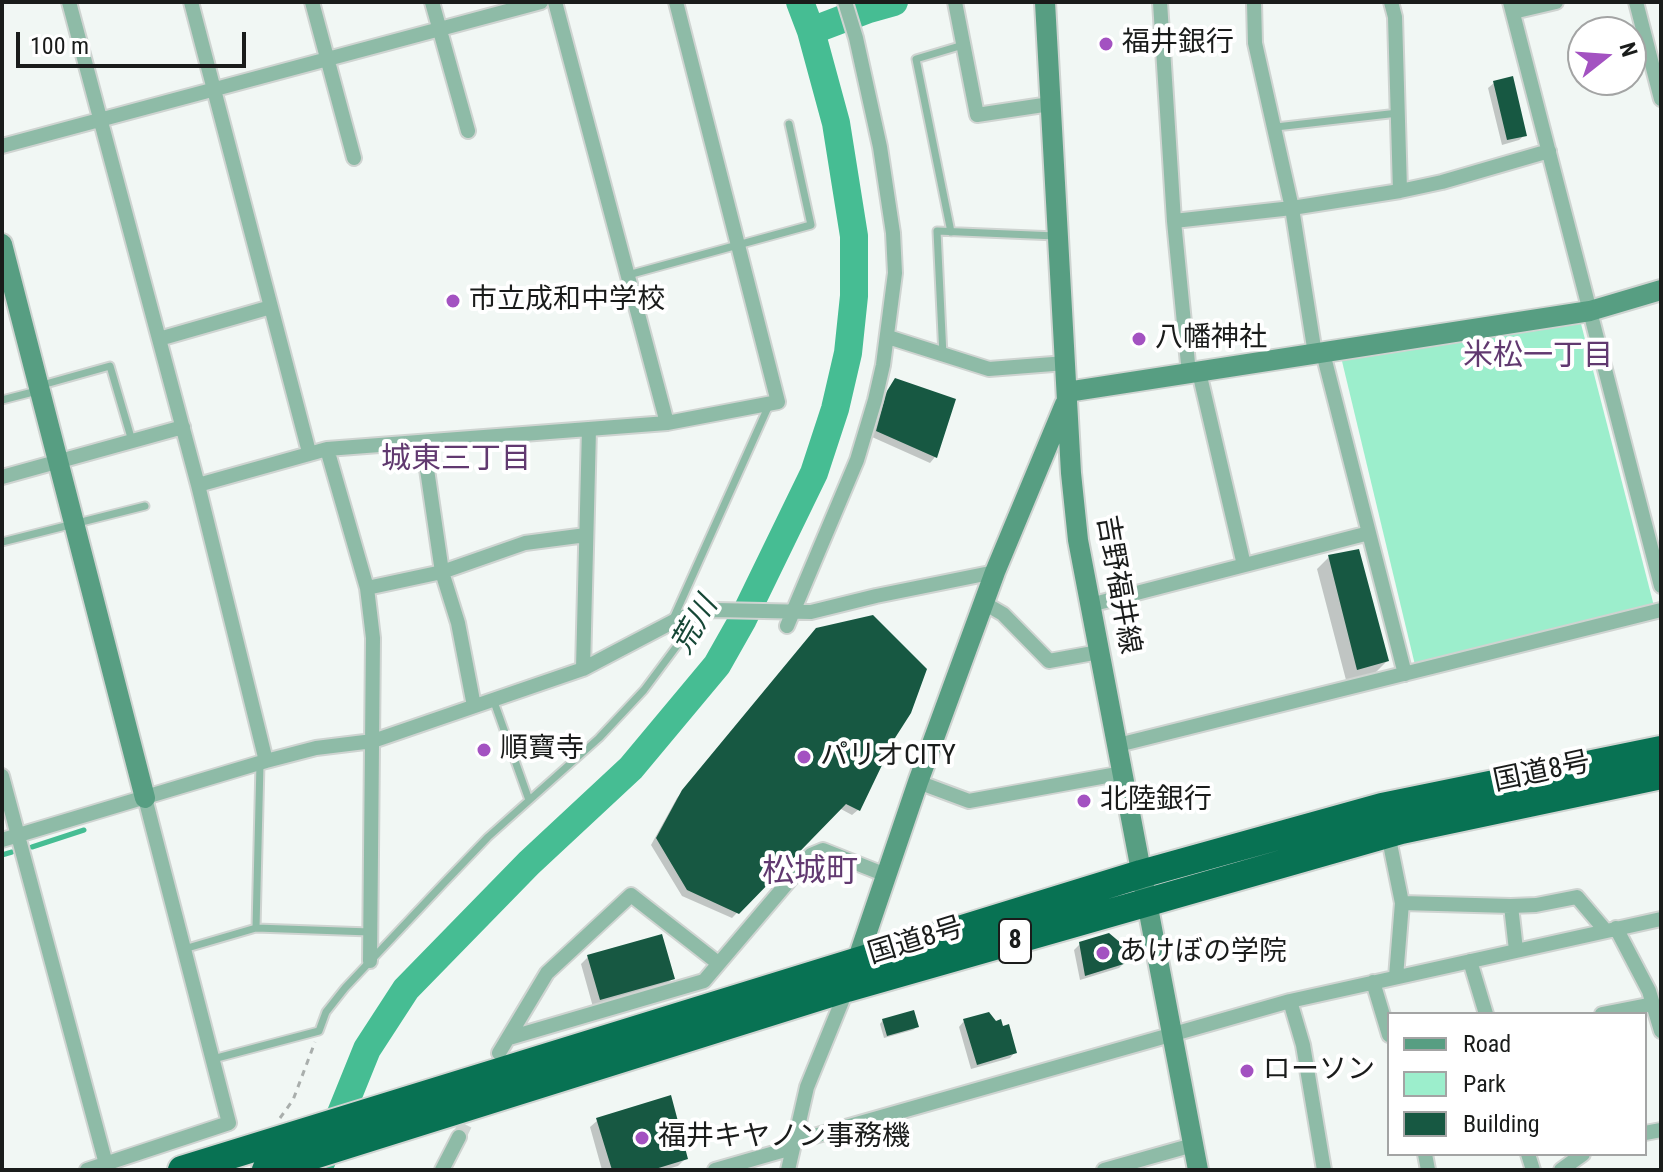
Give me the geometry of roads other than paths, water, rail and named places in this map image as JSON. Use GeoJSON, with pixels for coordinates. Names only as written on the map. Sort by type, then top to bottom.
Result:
{"type":"FeatureCollection","features":[{"type":"Feature","properties":{"kind":"highway","name":"国道8号"},"geometry":{"type":"LineString","coordinates":[[380,1122],[857,960],[1141,874],[1382,807],[1661,750]]}},
{"type":"Feature","properties":{"kind":"highway","name":"国道8号"},"geometry":{"type":"LineString","coordinates":[[182,1170],[281,1136],[380,1122],[1388,834],[1661,775]]}},
{"type":"Feature","properties":{"kind":"street"},"geometry":{"type":"LineString","coordinates":[[69,2],[198,485],[263,762]]}},
{"type":"Feature","properties":{"kind":"street"},"geometry":{"type":"LineString","coordinates":[[191,2],[309,452]]}},
{"type":"Feature","properties":{"kind":"street"},"geometry":{"type":"LineString","coordinates":[[312,2],[354,158]]}},
{"type":"Feature","properties":{"kind":"street"},"geometry":{"type":"LineString","coordinates":[[432,2],[468,131]]}},
{"type":"Feature","properties":{"kind":"street"},"geometry":{"type":"LineString","coordinates":[[2,146],[541,2]]}},
{"type":"Feature","properties":{"kind":"street"},"geometry":{"type":"LineString","coordinates":[[555,2],[667,423]]}},
{"type":"Feature","properties":{"kind":"street"},"geometry":{"type":"LineString","coordinates":[[198,485],[327,449],[667,423],[778,402],[676,2]]}},
{"type":"Feature","properties":{"kind":"street"},"geometry":{"type":"LineString","coordinates":[[789,616],[857,460],[875,400],[888,337],[895,273],[893,233],[880,147],[845,2]]}},
{"type":"Feature","properties":{"kind":"street"},"geometry":{"type":"LineString","coordinates":[[955,2],[977,115],[1050,104]]}},
{"type":"Feature","properties":{"kind":"street","name":"吉野福井線"},"geometry":{"type":"LineString","coordinates":[[1045,2],[1071,473],[1078,540],[1198,1170]]}},
{"type":"Feature","properties":{"kind":"street"},"geometry":{"type":"LineString","coordinates":[[1160,2],[1174,221],[1194,373],[1244,565]]}},
{"type":"Feature","properties":{"kind":"street"},"geometry":{"type":"LineString","coordinates":[[1254,2],[1255,43],[1276,127],[1319,353],[1405,674]]}},
{"type":"Feature","properties":{"kind":"street"},"geometry":{"type":"LineString","coordinates":[[1391,2],[1395,17],[1400,191]]}},
{"type":"Feature","properties":{"kind":"street"},"geometry":{"type":"LineString","coordinates":[[1556,2],[1512,7],[1661,586]]}},
{"type":"Feature","properties":{"kind":"street"},"geometry":{"type":"LineString","coordinates":[[1636,2],[1661,99]]}},
{"type":"Feature","properties":{"kind":"street"},"geometry":{"type":"LineString","coordinates":[[1174,221],[1292,208],[1400,191],[1549,151]]}},
{"type":"Feature","properties":{"kind":"street"},"geometry":{"type":"LineString","coordinates":[[2,244],[229,1123],[87,1170]]}},
{"type":"Feature","properties":{"kind":"street"},"geometry":{"type":"LineString","coordinates":[[788,1170],[807,1087],[847,988],[995,572],[1067,395],[1590,311],[1661,290]]}},
{"type":"Feature","properties":{"kind":"street"},"geometry":{"type":"LineString","coordinates":[[159,339],[271,307]]}},
{"type":"Feature","properties":{"kind":"street"},"geometry":{"type":"LineString","coordinates":[[888,337],[989,369],[1066,363]]}},
{"type":"Feature","properties":{"kind":"street"},"geometry":{"type":"LineString","coordinates":[[2,477],[183,427]]}},
{"type":"Feature","properties":{"kind":"street"},"geometry":{"type":"LineString","coordinates":[[583,669],[589,429]]}},
{"type":"Feature","properties":{"kind":"street"},"geometry":{"type":"LineString","coordinates":[[423,442],[442,572],[458,623],[474,706]]}},
{"type":"Feature","properties":{"kind":"street"},"geometry":{"type":"LineString","coordinates":[[327,449],[367,588],[373,638],[370,961]]}},
{"type":"Feature","properties":{"kind":"street"},"geometry":{"type":"LineString","coordinates":[[1090,605],[1369,533]]}},
{"type":"Feature","properties":{"kind":"street"},"geometry":{"type":"LineString","coordinates":[[367,588],[442,572],[525,543],[586,535]]}},
{"type":"Feature","properties":{"kind":"street"},"geometry":{"type":"LineString","coordinates":[[2,840],[263,762],[316,748],[373,741],[583,669],[671,622],[697,612],[716,610],[789,616],[995,572]]}},
{"type":"Feature","properties":{"kind":"street"},"geometry":{"type":"LineString","coordinates":[[984,603],[1003,614],[1049,661],[1099,652]]}},
{"type":"Feature","properties":{"kind":"street"},"geometry":{"type":"LineString","coordinates":[[1118,745],[1661,610]]}},
{"type":"Feature","properties":{"kind":"street"},"geometry":{"type":"LineString","coordinates":[[918,782],[969,801],[1123,773]]}},
{"type":"Feature","properties":{"kind":"street"},"geometry":{"type":"LineString","coordinates":[[2,776],[106,1164]]}},
{"type":"Feature","properties":{"kind":"street"},"geometry":{"type":"LineString","coordinates":[[1388,834],[1402,903],[1396,977]]}},
{"type":"Feature","properties":{"kind":"street"},"geometry":{"type":"LineString","coordinates":[[509,1038],[704,981],[811,855],[823,850],[886,875]]}},
{"type":"Feature","properties":{"kind":"street"},"geometry":{"type":"LineString","coordinates":[[499,1053],[547,973],[631,895],[718,963]]}},
{"type":"Feature","properties":{"kind":"street"},"geometry":{"type":"LineString","coordinates":[[1402,903],[1511,906],[1577,897],[1611,929],[1649,991],[1661,1031]]}},
{"type":"Feature","properties":{"kind":"street"},"geometry":{"type":"LineString","coordinates":[[1511,906],[1516,950]]}},
{"type":"Feature","properties":{"kind":"street"},"geometry":{"type":"LineString","coordinates":[[715,1170],[1290,1001],[1661,919]]}},
{"type":"Feature","properties":{"kind":"street"},"geometry":{"type":"LineString","coordinates":[[1470,961],[1485,1012]]}},
{"type":"Feature","properties":{"kind":"street"},"geometry":{"type":"LineString","coordinates":[[1373,982],[1387,1028]]}},
{"type":"Feature","properties":{"kind":"street"},"geometry":{"type":"LineString","coordinates":[[1290,1001],[1303,1045],[1324,1170]]}},
{"type":"Feature","properties":{"kind":"street"},"geometry":{"type":"LineString","coordinates":[[1612,1012],[1653,1004]]}},
{"type":"Feature","properties":{"kind":"street"},"geometry":{"type":"LineString","coordinates":[[442,1170],[459,1137]]}},
{"type":"Feature","properties":{"kind":"street"},"geometry":{"type":"LineString","coordinates":[[1104,1170],[1193,1145]]}},
{"type":"Feature","properties":{"kind":"street"},"geometry":{"type":"LineString","coordinates":[[1561,1170],[1580,1156]]}},
{"type":"Feature","properties":{"kind":"lane"},"geometry":{"type":"LineString","coordinates":[[951,232],[916,59],[963,45]]}},
{"type":"Feature","properties":{"kind":"lane"},"geometry":{"type":"LineString","coordinates":[[1276,127],[1398,113]]}},
{"type":"Feature","properties":{"kind":"lane"},"geometry":{"type":"LineString","coordinates":[[627,276],[811,225],[789,124]]}},
{"type":"Feature","properties":{"kind":"lane"},"geometry":{"type":"LineString","coordinates":[[943,356],[937,231],[1058,236]]}},
{"type":"Feature","properties":{"kind":"lane"},"geometry":{"type":"LineString","coordinates":[[2,400],[110,366],[132,441]]}},
{"type":"Feature","properties":{"kind":"lane"},"geometry":{"type":"LineString","coordinates":[[671,622],[769,405]]}},
{"type":"Feature","properties":{"kind":"lane"},"geometry":{"type":"LineString","coordinates":[[2,542],[145,506]]}},
{"type":"Feature","properties":{"kind":"lane"},"geometry":{"type":"LineString","coordinates":[[212,1059],[319,1031],[326,1012],[370,961],[488,837],[599,738],[644,690],[682,639],[697,612]]}},
{"type":"Feature","properties":{"kind":"lane"},"geometry":{"type":"LineString","coordinates":[[493,699],[529,800]]}},
{"type":"Feature","properties":{"kind":"lane"},"geometry":{"type":"LineString","coordinates":[[256,928],[263,762]]}},
{"type":"Feature","properties":{"kind":"lane"},"geometry":{"type":"LineString","coordinates":[[184,949],[256,928],[370,932]]}},
{"type":"Feature","properties":{"kind":"waterway","name":"荒川"},"geometry":{"type":"LineString","coordinates":[[318,1170],[367,1049],[406,989],[529,863],[631,768],[717,665],[743,619],[814,473],[835,409],[848,353],[854,296],[854,236],[836,123],[800,2]]}},
{"type":"Feature","properties":{"kind":"waterway"},"geometry":{"type":"LineString","coordinates":[[811,31],[894,2]]}},
{"type":"Feature","properties":{"kind":"waterway"},"geometry":{"type":"LineString","coordinates":[[32,847],[84,830]]}},
{"type":"Feature","properties":{"kind":"waterway"},"geometry":{"type":"LineString","coordinates":[[2,855],[12,852]]}},
{"type":"Feature","properties":{"kind":"tunnel"},"geometry":{"type":"LineString","coordinates":[[459,1137],[475,1104]]}},
{"type":"Feature","properties":{"kind":"place","name":"福井銀行"},"geometry":{"type":"Point","coordinates":[1106,44]}},
{"type":"Feature","properties":{"kind":"place","name":"市立成和中学校"},"geometry":{"type":"Point","coordinates":[453,301]}},
{"type":"Feature","properties":{"kind":"place","name":"八幡神社"},"geometry":{"type":"Point","coordinates":[1139,339]}},
{"type":"Feature","properties":{"kind":"place","name":"順寶寺"},"geometry":{"type":"Point","coordinates":[484,750]}},
{"type":"Feature","properties":{"kind":"place","name":"パリオCITY"},"geometry":{"type":"Point","coordinates":[804,757]}},
{"type":"Feature","properties":{"kind":"place","name":"北陸銀行"},"geometry":{"type":"Point","coordinates":[1084,801]}},
{"type":"Feature","properties":{"kind":"place","name":"あけぼの学院"},"geometry":{"type":"Point","coordinates":[1103,953]}},
{"type":"Feature","properties":{"kind":"place","name":"ローソン"},"geometry":{"type":"Point","coordinates":[1247,1071]}},
{"type":"Feature","properties":{"kind":"place","name":"福井キヤノン事務機"},"geometry":{"type":"Point","coordinates":[642,1138]}},
{"type":"Feature","properties":{"kind":"district","name":"米松一丁目"},"geometry":{"type":"Point","coordinates":[1538,357]}},
{"type":"Feature","properties":{"kind":"district","name":"城東三丁目"},"geometry":{"type":"Point","coordinates":[456,460]}},
{"type":"Feature","properties":{"kind":"district","name":"松城町"},"geometry":{"type":"Point","coordinates":[810,873]}}]}
